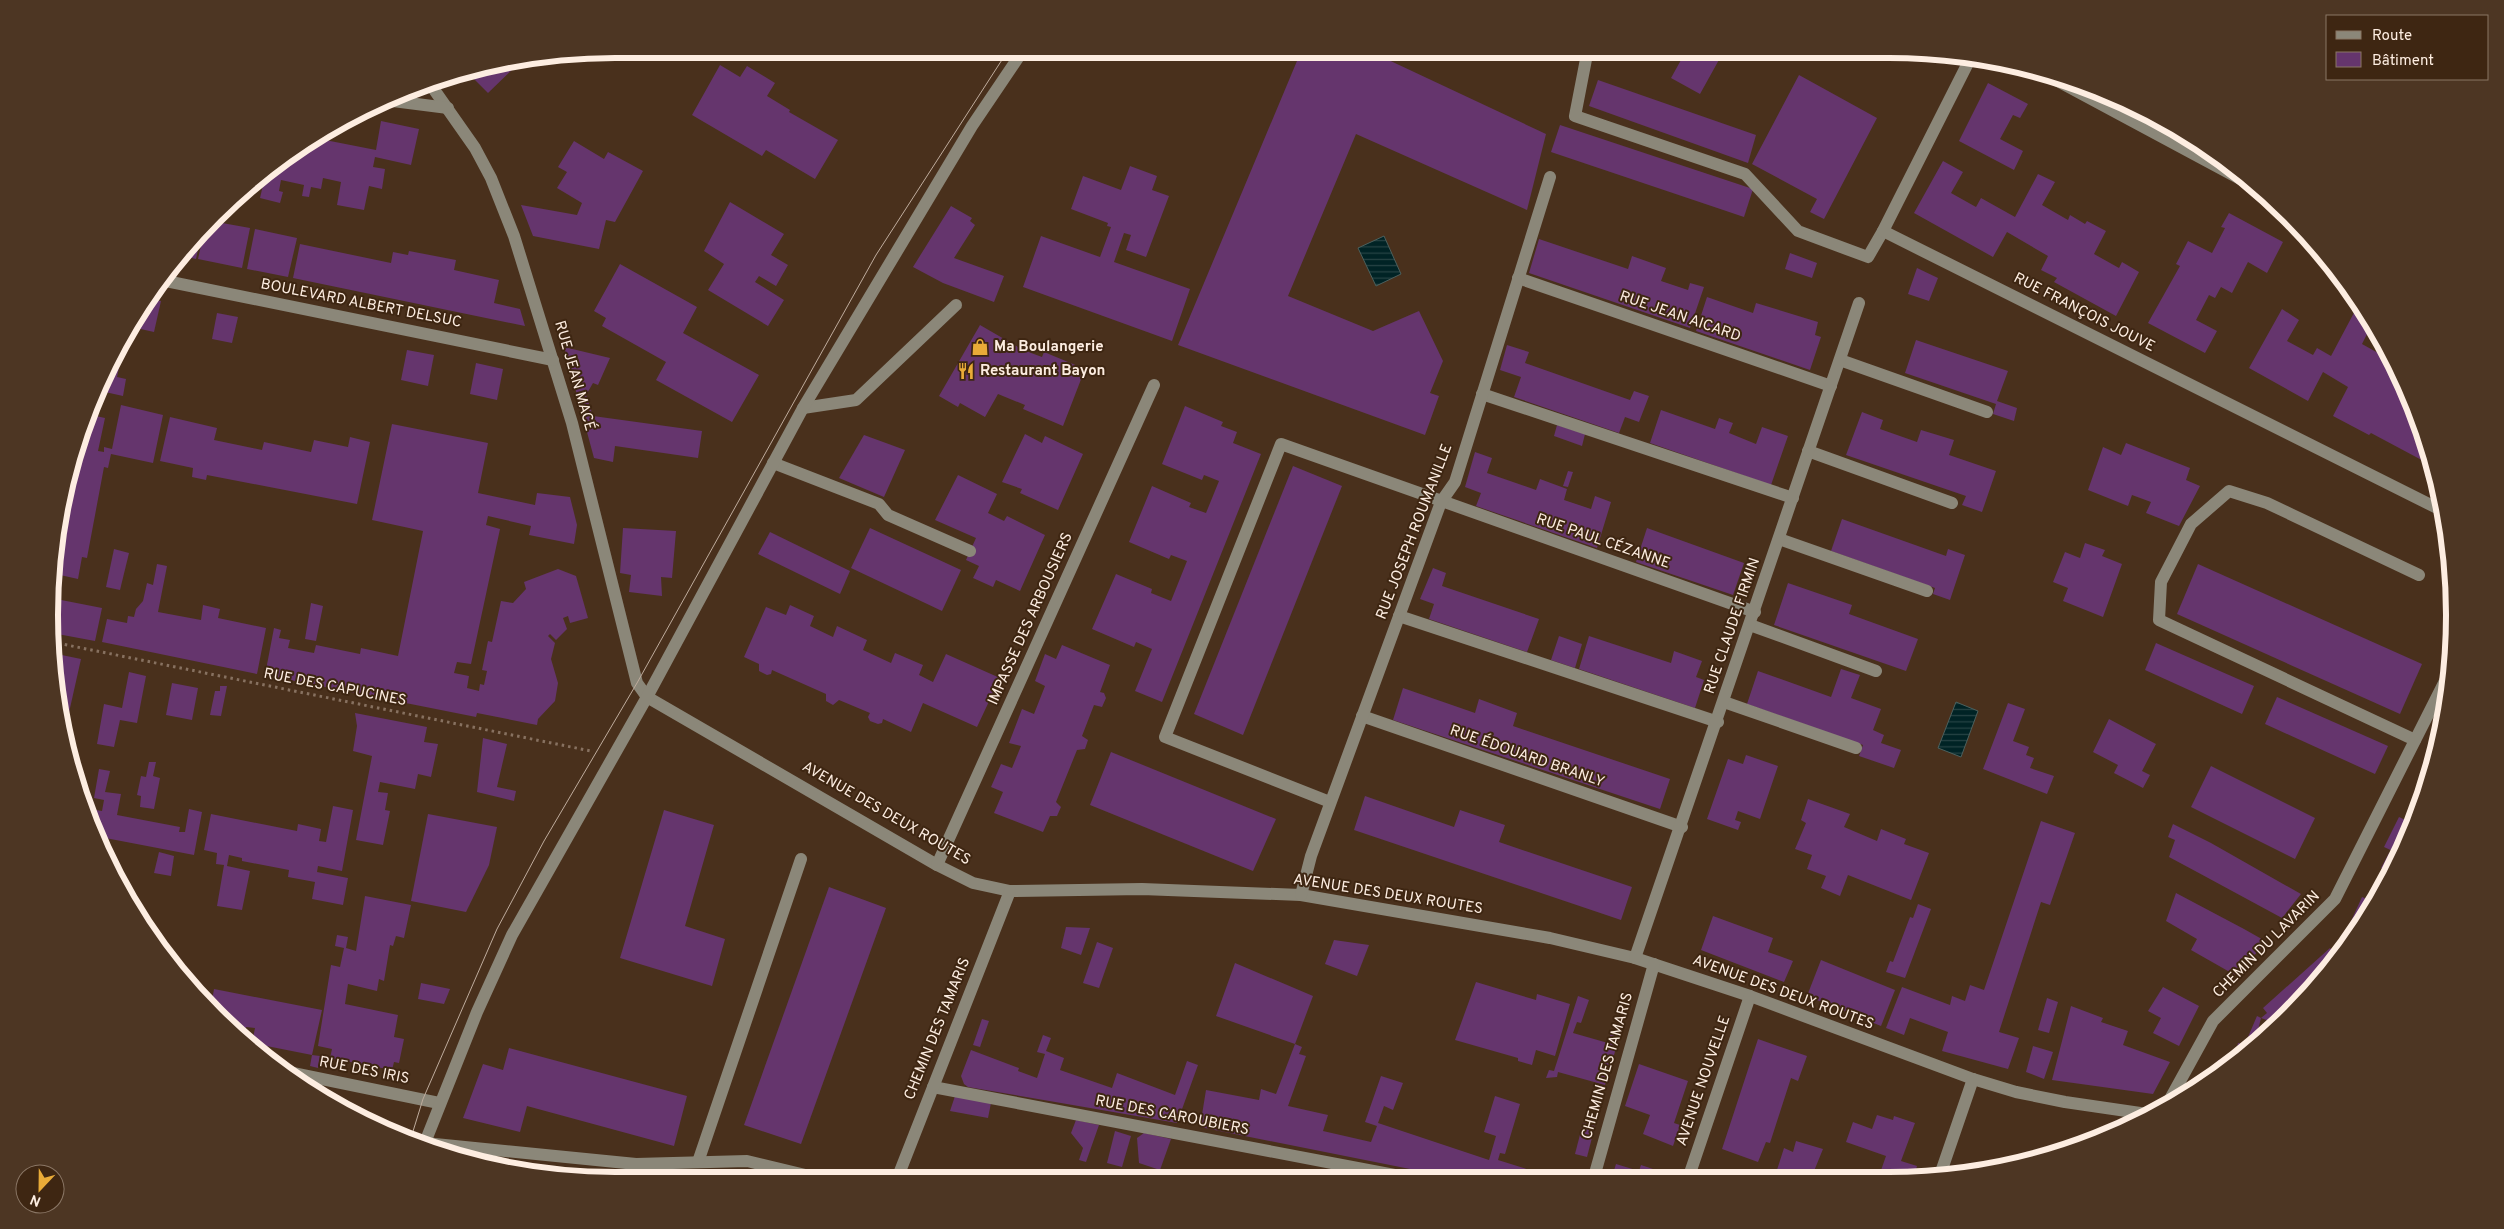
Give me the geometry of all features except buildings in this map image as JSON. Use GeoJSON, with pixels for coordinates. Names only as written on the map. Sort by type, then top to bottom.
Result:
{"type":"FeatureCollection","features":[{"type":"Feature","properties":{"kind":"street"},"geometry":{"type":"LineString","coordinates":[[426,1139],[439,1103],[512,935],[647,697],[803,408],[972,126],[1018,58]]}},
{"type":"Feature","properties":{"kind":"street"},"geometry":{"type":"LineString","coordinates":[[1586,58],[1575,116],[1745,174],[1798,231],[1868,257],[1968,63]]}},
{"type":"Feature","properties":{"kind":"street"},"geometry":{"type":"LineString","coordinates":[[2065,86],[2229,173]]}},
{"type":"Feature","properties":{"kind":"street","name":"RUE JEAN MACÉ"},"geometry":{"type":"LineString","coordinates":[[433,88],[475,148],[491,178],[514,236],[572,423],[636,684],[647,697]]}},
{"type":"Feature","properties":{"kind":"street"},"geometry":{"type":"LineString","coordinates":[[398,102],[448,108]]}},
{"type":"Feature","properties":{"kind":"street","name":"RUE JOSEPH ROUMANILLE"},"geometry":{"type":"LineString","coordinates":[[1301,895],[1310,856],[1441,502],[1455,482],[1550,177]]}},
{"type":"Feature","properties":{"kind":"street","name":"RUE FRANÇOIS JOUVE"},"geometry":{"type":"LineString","coordinates":[[1883,231],[2436,508]]}},
{"type":"Feature","properties":{"kind":"street","name":"RUE JEAN AICARD"},"geometry":{"type":"LineString","coordinates":[[1518,278],[1831,386]]}},
{"type":"Feature","properties":{"kind":"street","name":"BOULEVARD ALBERT DELSUC"},"geometry":{"type":"LineString","coordinates":[[168,281],[553,360]]}},
{"type":"Feature","properties":{"kind":"street","name":"RUE CLAUDE FIRMIN"},"geometry":{"type":"LineString","coordinates":[[1635,958],[1718,722],[1859,303]]}},
{"type":"Feature","properties":{"kind":"street"},"geometry":{"type":"LineString","coordinates":[[803,408],[856,400],[956,305]]}},
{"type":"Feature","properties":{"kind":"street"},"geometry":{"type":"LineString","coordinates":[[1840,360],[1987,412]]}},
{"type":"Feature","properties":{"kind":"street","name":"IMPASSE DES ARBOUSIERS"},"geometry":{"type":"LineString","coordinates":[[937,865],[1154,385]]}},
{"type":"Feature","properties":{"kind":"street"},"geometry":{"type":"LineString","coordinates":[[1482,394],[1793,498]]}},
{"type":"Feature","properties":{"kind":"street","name":"RUE PAUL CÉZANNE"},"geometry":{"type":"LineString","coordinates":[[1330,802],[1166,737],[1281,444],[1755,612]]}},
{"type":"Feature","properties":{"kind":"street"},"geometry":{"type":"LineString","coordinates":[[1808,451],[1952,503]]}},
{"type":"Feature","properties":{"kind":"street"},"geometry":{"type":"LineString","coordinates":[[773,463],[879,504],[888,514],[970,551]]}},
{"type":"Feature","properties":{"kind":"street"},"geometry":{"type":"LineString","coordinates":[[2415,740],[2158,620],[2161,582],[2191,524],[2229,491],[2267,503],[2419,575]]}},
{"type":"Feature","properties":{"kind":"street"},"geometry":{"type":"LineString","coordinates":[[1779,539],[1927,592]]}},
{"type":"Feature","properties":{"kind":"street"},"geometry":{"type":"LineString","coordinates":[[1399,616],[1718,722]]}},
{"type":"Feature","properties":{"kind":"street"},"geometry":{"type":"LineString","coordinates":[[1750,625],[1876,671]]}},
{"type":"Feature","properties":{"kind":"street","name":"CHEMIN DU LAVARIN"},"geometry":{"type":"LineString","coordinates":[[2173,1094],[2213,1021],[2336,899],[2442,689]]}},
{"type":"Feature","properties":{"kind":"street","name":"AVENUE DES DEUX ROUTES"},"geometry":{"type":"LineString","coordinates":[[647,697],[937,865],[973,883],[1010,891],[1142,889],[1301,895],[1550,938],[1654,964],[1750,996],[1973,1079],[2023,1094],[2136,1114]]}},
{"type":"Feature","properties":{"kind":"street"},"geometry":{"type":"LineString","coordinates":[[1724,702],[1856,748]]}},
{"type":"Feature","properties":{"kind":"street","name":"RUE ÉDOUARD BRANLY"},"geometry":{"type":"LineString","coordinates":[[1362,716],[1682,827]]}},
{"type":"Feature","properties":{"kind":"street"},"geometry":{"type":"LineString","coordinates":[[698,1162],[801,859]]}},
{"type":"Feature","properties":{"kind":"street","name":"CHEMIN DES TAMARIS"},"geometry":{"type":"LineString","coordinates":[[900,1172],[1010,891]]}},
{"type":"Feature","properties":{"kind":"street","name":"CHEMIN DES TAMARIS"},"geometry":{"type":"LineString","coordinates":[[1595,1172],[1654,964]]}},
{"type":"Feature","properties":{"kind":"street","name":"AVENUE NOUVELLE"},"geometry":{"type":"LineString","coordinates":[[1690,1172],[1750,996]]}},
{"type":"Feature","properties":{"kind":"street","name":"RUE DES IRIS"},"geometry":{"type":"LineString","coordinates":[[302,1076],[439,1103]]}},
{"type":"Feature","properties":{"kind":"street"},"geometry":{"type":"LineString","coordinates":[[1943,1169],[1973,1079]]}},
{"type":"Feature","properties":{"kind":"street","name":"RUE DES CAROUBIERS"},"geometry":{"type":"LineString","coordinates":[[933,1087],[1379,1172]]}},
{"type":"Feature","properties":{"kind":"street"},"geometry":{"type":"LineString","coordinates":[[451,1147],[636,1164],[747,1161],[790,1172]]}},
{"type":"Feature","properties":{"kind":"path","name":"RUE DES CAPUCINES"},"geometry":{"type":"LineString","coordinates":[[59,643],[613,754]]}},
{"type":"Feature","properties":{"kind":"water"},"geometry":{"type":"Polygon","coordinates":[[[1384,236],[1401,274],[1376,286],[1358,248],[1384,236]]]}},
{"type":"Feature","properties":{"kind":"water"},"geometry":{"type":"Polygon","coordinates":[[[1956,702],[1978,711],[1961,757],[1938,748],[1956,702]]]}},
{"type":"Feature","properties":{"kind":"tram line"},"geometry":{"type":"LineString","coordinates":[[412,1133],[423,1099],[497,929],[544,841],[637,683],[876,255],[1003,58]]}},
{"type":"Feature","properties":{"kind":"place","name":"Ma Boulangerie"},"geometry":{"type":"Point","coordinates":[980,347]}},
{"type":"Feature","properties":{"kind":"place","name":"Restaurant Bayon"},"geometry":{"type":"Point","coordinates":[966,371]}}]}
